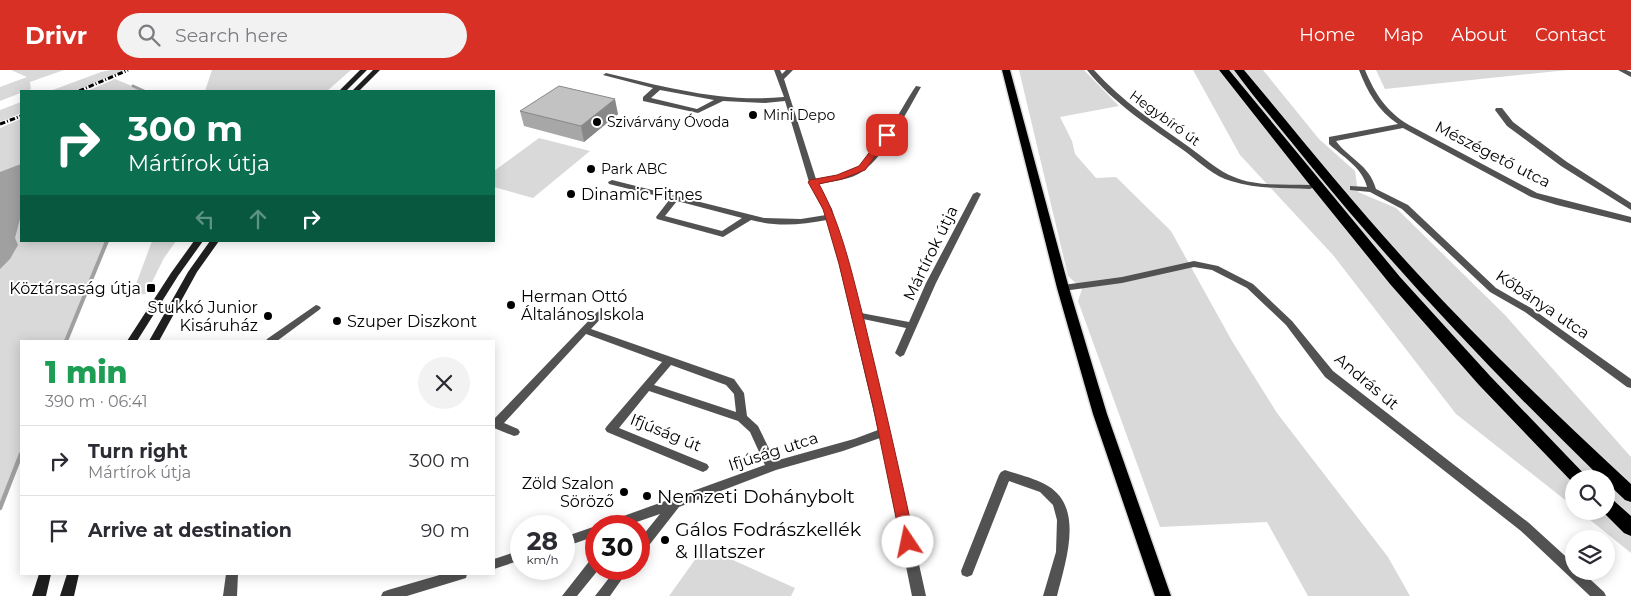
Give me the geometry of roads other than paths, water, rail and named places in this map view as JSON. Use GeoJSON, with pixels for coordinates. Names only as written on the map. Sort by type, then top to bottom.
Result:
{"type":"FeatureCollection","features":[{"type":"Feature","properties":{"kind":"highway"},"geometry":{"type":"LineString","coordinates":[[1224,70],[1391,278],[1476,374],[1571,470]]}},
{"type":"Feature","properties":{"kind":"highway"},"geometry":{"type":"LineString","coordinates":[[1239,70],[1328,179],[1434,301],[1631,495]]}},
{"type":"Feature","properties":{"kind":"highway"},"geometry":{"type":"LineString","coordinates":[[1615,513],[1631,528]]}},
{"type":"Feature","properties":{"kind":"main road"},"geometry":{"type":"LineString","coordinates":[[1006,70],[1063,288],[1112,450],[1163,596]]}},
{"type":"Feature","properties":{"kind":"street"},"geometry":{"type":"LineString","coordinates":[[343,90],[364,70]]}},
{"type":"Feature","properties":{"kind":"street"},"geometry":{"type":"LineString","coordinates":[[356,90],[376,70]]}},
{"type":"Feature","properties":{"kind":"street"},"geometry":{"type":"LineString","coordinates":[[790,70],[778,74],[813,182],[830,217],[884,432],[919,596]]}},
{"type":"Feature","properties":{"kind":"street","name":"Hegybíró út"},"geometry":{"type":"LineString","coordinates":[[1090,70],[1109,91],[1132,110],[1231,179],[1256,185],[1310,187]]}},
{"type":"Feature","properties":{"kind":"street"},"geometry":{"type":"LineString","coordinates":[[1362,70],[1376,99],[1401,126]]}},
{"type":"Feature","properties":{"kind":"street"},"geometry":{"type":"LineString","coordinates":[[1621,70],[1631,75]]}},
{"type":"Feature","properties":{"kind":"street"},"geometry":{"type":"LineString","coordinates":[[606,75],[720,100],[749,103],[788,100]]}},
{"type":"Feature","properties":{"kind":"street"},"geometry":{"type":"LineString","coordinates":[[659,87],[646,99],[698,111],[720,100]]}},
{"type":"Feature","properties":{"kind":"street"},"geometry":{"type":"LineString","coordinates":[[813,182],[839,178],[862,168],[878,149],[918,87]]}},
{"type":"Feature","properties":{"kind":"street","name":"Mészégető utca"},"geometry":{"type":"LineString","coordinates":[[1499,110],[1510,124],[1564,164],[1631,207]]}},
{"type":"Feature","properties":{"kind":"street"},"geometry":{"type":"LineString","coordinates":[[1353,188],[1372,190],[1370,181],[1363,168],[1339,150],[1332,142],[1332,139],[1401,126]]}},
{"type":"Feature","properties":{"kind":"street","name":"Mészégető utca"},"geometry":{"type":"LineString","coordinates":[[1401,126],[1417,132],[1534,195],[1631,220]]}},
{"type":"Feature","properties":{"kind":"street"},"geometry":{"type":"LineString","coordinates":[[612,182],[748,218],[801,222],[830,217]]}},
{"type":"Feature","properties":{"kind":"street","name":"Kőbánya utca"},"geometry":{"type":"LineString","coordinates":[[1372,190],[1405,207],[1493,290],[1536,316],[1631,384]]}},
{"type":"Feature","properties":{"kind":"street","name":"Mártírok útja"},"geometry":{"type":"LineString","coordinates":[[900,353],[931,283],[977,194]]}},
{"type":"Feature","properties":{"kind":"street"},"geometry":{"type":"LineString","coordinates":[[675,200],[660,217],[723,234],[748,218]]}},
{"type":"Feature","properties":{"kind":"street"},"geometry":{"type":"LineString","coordinates":[[133,340],[174,275],[199,242]]}},
{"type":"Feature","properties":{"kind":"street"},"geometry":{"type":"LineString","coordinates":[[155,340],[193,272],[214,242]]}},
{"type":"Feature","properties":{"kind":"street","name":"András út"},"geometry":{"type":"LineString","coordinates":[[1063,288],[1122,280],[1194,264],[1215,268],[1250,286],[1289,323],[1329,374],[1525,527],[1599,596]]}},
{"type":"Feature","properties":{"kind":"street"},"geometry":{"type":"LineString","coordinates":[[272,340],[316,308]]}},
{"type":"Feature","properties":{"kind":"street"},"geometry":{"type":"LineString","coordinates":[[514,432],[496,424],[600,314]]}},
{"type":"Feature","properties":{"kind":"street","name":"Mártírok útja"},"geometry":{"type":"LineString","coordinates":[[856,315],[912,326]]}},
{"type":"Feature","properties":{"kind":"street"},"geometry":{"type":"LineString","coordinates":[[584,330],[730,382],[739,393],[742,418]]}},
{"type":"Feature","properties":{"kind":"street","name":"Ifjúság út"},"geometry":{"type":"LineString","coordinates":[[669,360],[611,429],[703,466]]}},
{"type":"Feature","properties":{"kind":"street"},"geometry":{"type":"LineString","coordinates":[[646,386],[742,418],[754,429],[772,467]]}},
{"type":"Feature","properties":{"kind":"street","name":"Ifjúság utca"},"geometry":{"type":"LineString","coordinates":[[648,515],[772,467],[853,444],[884,432]]}},
{"type":"Feature","properties":{"kind":"street"},"geometry":{"type":"LineString","coordinates":[[967,571],[1005,475],[1044,489],[1059,502],[1063,520],[1062,552],[1050,596]]}},
{"type":"Feature","properties":{"kind":"street"},"geometry":{"type":"LineString","coordinates":[[650,535],[674,505]]}},
{"type":"Feature","properties":{"kind":"street"},"geometry":{"type":"LineString","coordinates":[[495,564],[510,559]]}},
{"type":"Feature","properties":{"kind":"street"},"geometry":{"type":"LineString","coordinates":[[39,596],[45,575]]}},
{"type":"Feature","properties":{"kind":"street"},"geometry":{"type":"LineString","coordinates":[[67,596],[73,575]]}},
{"type":"Feature","properties":{"kind":"street"},"geometry":{"type":"LineString","coordinates":[[230,596],[232,575]]}},
{"type":"Feature","properties":{"kind":"street"},"geometry":{"type":"LineString","coordinates":[[388,596],[458,575]]}},
{"type":"Feature","properties":{"kind":"street"},"geometry":{"type":"LineString","coordinates":[[569,596],[585,576]]}},
{"type":"Feature","properties":{"kind":"street"},"geometry":{"type":"LineString","coordinates":[[602,596],[614,580]]}},
{"type":"Feature","properties":{"kind":"waterway"},"geometry":{"type":"LineString","coordinates":[[133,86],[142,90]]}},
{"type":"Feature","properties":{"kind":"waterway"},"geometry":{"type":"LineString","coordinates":[[66,340],[107,242]]}},
{"type":"Feature","properties":{"kind":"waterway"},"geometry":{"type":"LineString","coordinates":[[0,508],[20,457]]}},
{"type":"Feature","properties":{"kind":"tunnel"},"geometry":{"type":"LineString","coordinates":[[1314,187],[1353,188]]}},
{"type":"Feature","properties":{"kind":"railway"},"geometry":{"type":"LineString","coordinates":[[81,90],[128,70]]}},
{"type":"Feature","properties":{"kind":"railway"},"geometry":{"type":"LineString","coordinates":[[0,124],[20,116]]}},
{"type":"Feature","properties":{"kind":"place","name":"Mini Depo"},"geometry":{"type":"Point","coordinates":[753,115]}},
{"type":"Feature","properties":{"kind":"place","name":"Szivárvány Óvoda"},"geometry":{"type":"Point","coordinates":[597,122]}},
{"type":"Feature","properties":{"kind":"place","name":"Park ABC"},"geometry":{"type":"Point","coordinates":[591,169]}},
{"type":"Feature","properties":{"kind":"place","name":"Dinamic Fitnes"},"geometry":{"type":"Point","coordinates":[571,194]}},
{"type":"Feature","properties":{"kind":"place","name":"Köztársaság útja"},"geometry":{"type":"Point","coordinates":[151,288]}},
{"type":"Feature","properties":{"kind":"place","name":"Herman Ottó Általános Iskola"},"geometry":{"type":"Point","coordinates":[511,305]}},
{"type":"Feature","properties":{"kind":"place","name":"Stukkó Junior Kisáruház"},"geometry":{"type":"Point","coordinates":[268,316]}},
{"type":"Feature","properties":{"kind":"place","name":"Szuper Diszkont"},"geometry":{"type":"Point","coordinates":[337,321]}},
{"type":"Feature","properties":{"kind":"place","name":"Zöld Szalon Söröző"},"geometry":{"type":"Point","coordinates":[624,492]}},
{"type":"Feature","properties":{"kind":"place","name":"Nemzeti Dohánybolt"},"geometry":{"type":"Point","coordinates":[647,496]}},
{"type":"Feature","properties":{"kind":"place","name":"Gálos Fodrászkellék & Illatszer"},"geometry":{"type":"Point","coordinates":[665,540]}}]}
